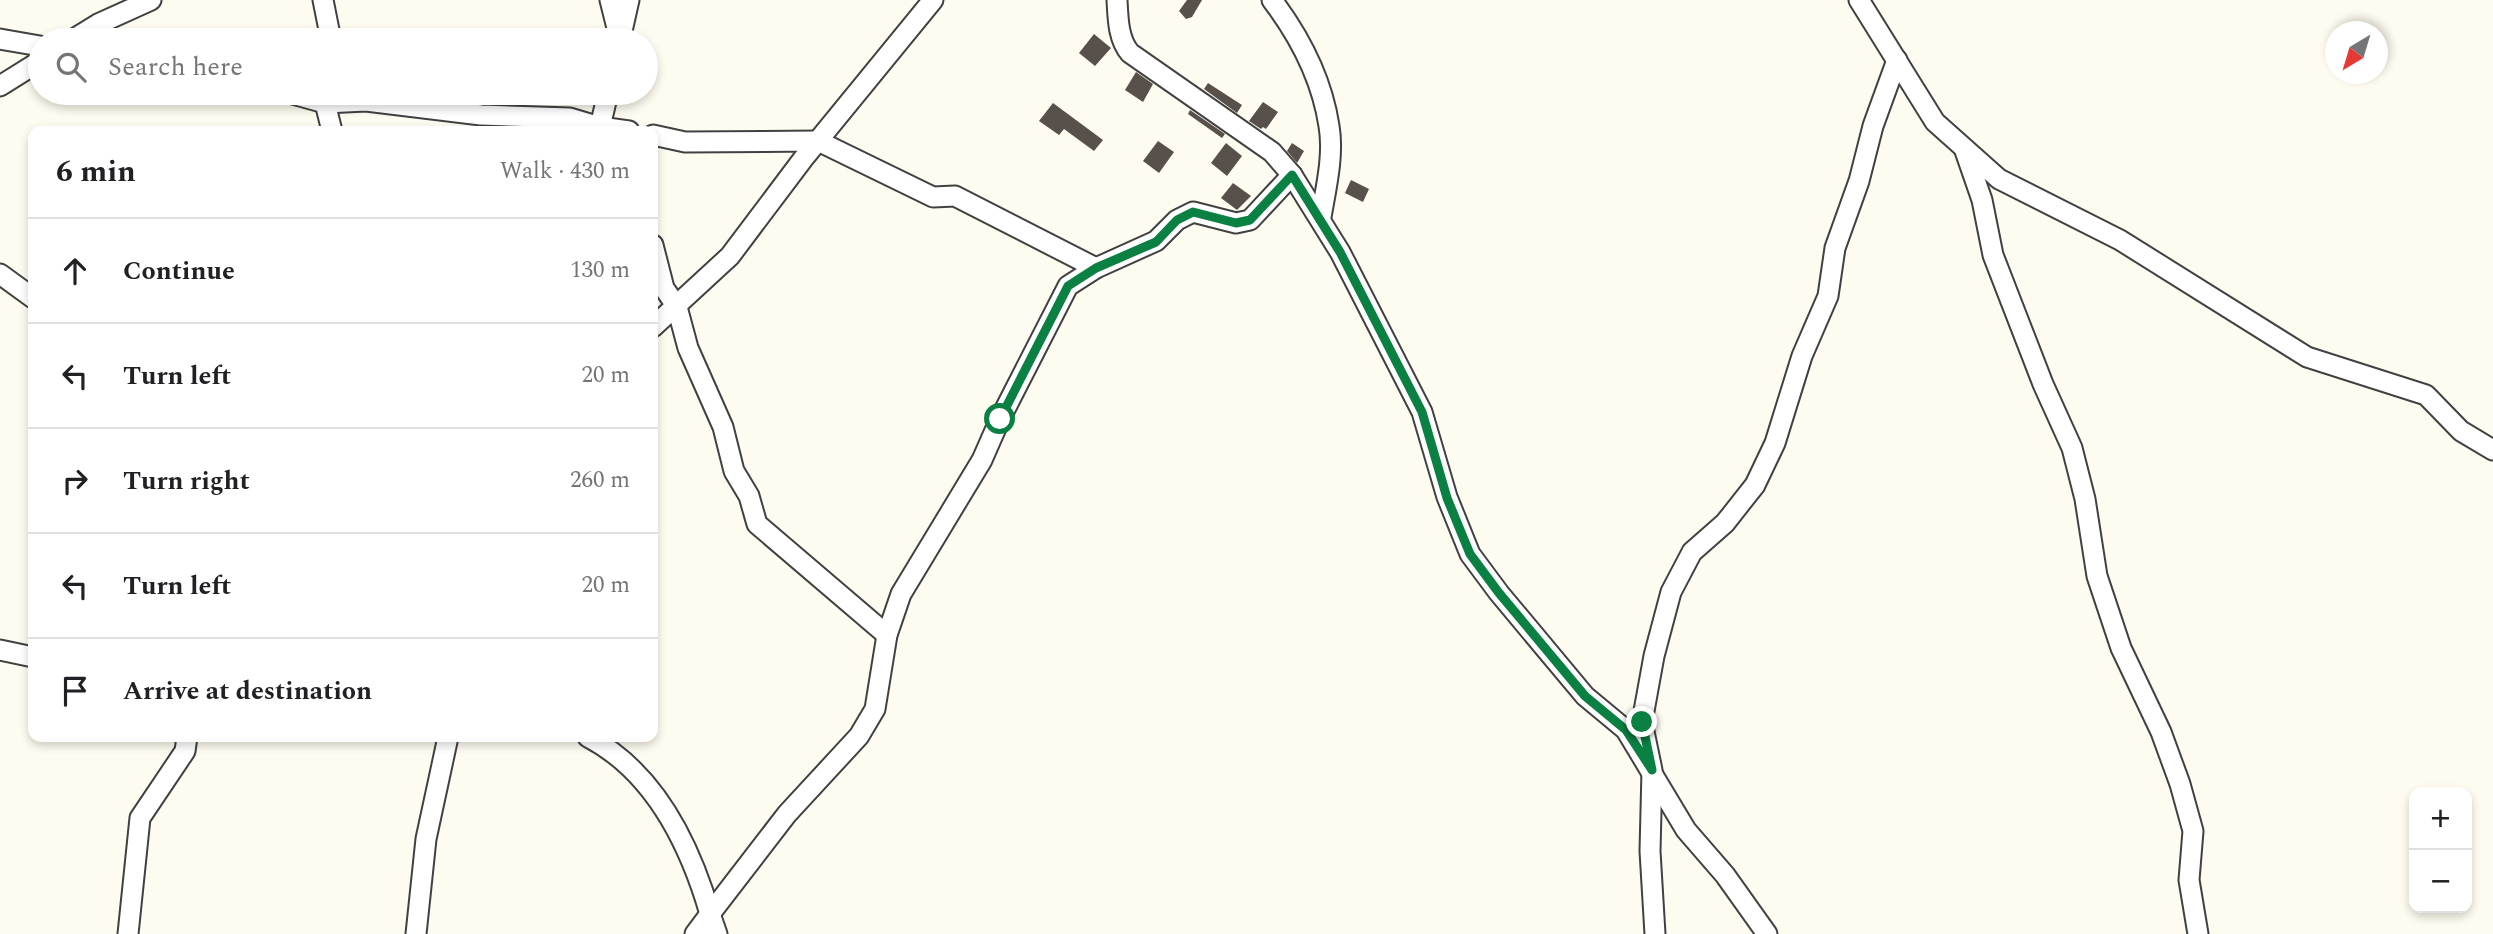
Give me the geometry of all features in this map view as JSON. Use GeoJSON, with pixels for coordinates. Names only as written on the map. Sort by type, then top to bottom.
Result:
{"type":"FeatureCollection","features":[{"type":"Feature","properties":{"kind":"street"},"geometry":{"type":"LineString","coordinates":[[92,28],[151,0]]}},
{"type":"Feature","properties":{"kind":"street"},"geometry":{"type":"LineString","coordinates":[[323,0],[329,28]]}},
{"type":"Feature","properties":{"kind":"street"},"geometry":{"type":"LineString","coordinates":[[610,0],[617,28]]}},
{"type":"Feature","properties":{"kind":"street"},"geometry":{"type":"LineString","coordinates":[[623,28],[629,0]]}},
{"type":"Feature","properties":{"kind":"street"},"geometry":{"type":"LineString","coordinates":[[658,323],[730,256],[818,141],[933,0]]}},
{"type":"Feature","properties":{"kind":"street"},"geometry":{"type":"LineString","coordinates":[[1117,0],[1118,23],[1125,47],[1130,53],[1272,152],[1292,175],[1321,217],[1422,412],[1447,498],[1470,554],[1506,603],[1585,696],[1626,730],[1686,830],[1725,875],[1767,934]]}},
{"type":"Feature","properties":{"kind":"street"},"geometry":{"type":"LineString","coordinates":[[1272,0],[1290,23],[1315,72],[1330,128],[1328,173],[1321,217]]}},
{"type":"Feature","properties":{"kind":"street"},"geometry":{"type":"LineString","coordinates":[[1859,0],[1913,91],[1935,122],[1999,179],[2120,240],[2307,357],[2426,395],[2461,431],[2493,450]]}},
{"type":"Feature","properties":{"kind":"street"},"geometry":{"type":"LineString","coordinates":[[0,39],[28,44]]}},
{"type":"Feature","properties":{"kind":"street"},"geometry":{"type":"LineString","coordinates":[[1655,934],[1650,851],[1652,770],[1642,722],[1671,592],[1692,552],[1726,523],[1755,485],[1774,443],[1802,356],[1828,296],[1835,248],[1859,181],[1872,126],[1897,60]]}},
{"type":"Feature","properties":{"kind":"street"},"geometry":{"type":"LineString","coordinates":[[0,86],[28,68]]}},
{"type":"Feature","properties":{"kind":"street"},"geometry":{"type":"LineString","coordinates":[[327,105],[331,126]]}},
{"type":"Feature","properties":{"kind":"street"},"geometry":{"type":"LineString","coordinates":[[399,105],[481,115],[570,118],[591,126]]}},
{"type":"Feature","properties":{"kind":"street"},"geometry":{"type":"LineString","coordinates":[[602,126],[606,105]]}},
{"type":"Feature","properties":{"kind":"street"},"geometry":{"type":"LineString","coordinates":[[658,136],[685,142],[818,141],[933,197],[955,195],[1096,268]]}},
{"type":"Feature","properties":{"kind":"street"},"geometry":{"type":"LineString","coordinates":[[1965,151],[1982,200],[1993,255],[2021,320],[2043,384],[2072,448],[2085,499],[2097,576],[2121,648],[2161,732],[2180,784],[2193,831],[2189,880],[2197,934]]}},
{"type":"Feature","properties":{"kind":"street"},"geometry":{"type":"LineString","coordinates":[[695,934],[787,814],[859,736],[875,709],[882,680],[887,635],[901,594],[982,460],[1068,286],[1096,268],[1156,242],[1177,220],[1193,212],[1236,223],[1250,220],[1292,175]]}},
{"type":"Feature","properties":{"kind":"street"},"geometry":{"type":"LineString","coordinates":[[658,265],[664,288],[677,307],[688,348],[723,427],[734,471],[749,496],[757,524],[887,635]]}},
{"type":"Feature","properties":{"kind":"street"},"geometry":{"type":"LineString","coordinates":[[0,274],[28,294]]}},
{"type":"Feature","properties":{"kind":"street"},"geometry":{"type":"LineString","coordinates":[[0,650],[28,656]]}},
{"type":"Feature","properties":{"kind":"street"},"geometry":{"type":"LineString","coordinates":[[128,934],[140,818],[185,751],[186,742]]}},
{"type":"Feature","properties":{"kind":"street"},"geometry":{"type":"LineString","coordinates":[[416,934],[426,839],[448,742]]}},
{"type":"Feature","properties":{"kind":"street"},"geometry":{"type":"LineString","coordinates":[[608,742],[640,777],[669,817],[695,864],[717,934]]}},
{"type":"Feature","properties":{"kind":"building"},"geometry":{"type":"Polygon","coordinates":[[[1187,0],[1202,0],[1192,17],[1186,19],[1179,11],[1187,0]]]}},
{"type":"Feature","properties":{"kind":"building"},"geometry":{"type":"Polygon","coordinates":[[[1094,34],[1111,48],[1095,66],[1079,53],[1094,34]]]}},
{"type":"Feature","properties":{"kind":"building"},"geometry":{"type":"Polygon","coordinates":[[[1136,72],[1153,84],[1143,102],[1125,90],[1136,72]]]}},
{"type":"Feature","properties":{"kind":"building"},"geometry":{"type":"Polygon","coordinates":[[[1208,83],[1242,105],[1237,113],[1204,89],[1208,83]]]}},
{"type":"Feature","properties":{"kind":"building"},"geometry":{"type":"Polygon","coordinates":[[[1263,102],[1278,112],[1266,129],[1261,129],[1249,121],[1263,102]]]}},
{"type":"Feature","properties":{"kind":"building"},"geometry":{"type":"Polygon","coordinates":[[[1053,103],[1103,140],[1094,151],[1064,129],[1059,135],[1039,121],[1053,103]]]}},
{"type":"Feature","properties":{"kind":"building"},"geometry":{"type":"Polygon","coordinates":[[[1190,110],[1225,134],[1222,138],[1188,114],[1190,110]]]}},
{"type":"Feature","properties":{"kind":"building"},"geometry":{"type":"Polygon","coordinates":[[[1158,141],[1174,152],[1159,173],[1143,161],[1158,141]]]}},
{"type":"Feature","properties":{"kind":"building"},"geometry":{"type":"Polygon","coordinates":[[[1226,143],[1242,156],[1227,176],[1211,163],[1226,143]]]}},
{"type":"Feature","properties":{"kind":"building"},"geometry":{"type":"Polygon","coordinates":[[[1292,143],[1304,151],[1297,163],[1287,151],[1292,143]]]}},
{"type":"Feature","properties":{"kind":"building"},"geometry":{"type":"Polygon","coordinates":[[[1351,180],[1369,189],[1363,202],[1345,193],[1351,180]]]}},
{"type":"Feature","properties":{"kind":"building"},"geometry":{"type":"Polygon","coordinates":[[[1233,183],[1251,196],[1237,210],[1221,198],[1233,183]]]}},
{"type":"Feature","properties":{"kind":"route"},"geometry":{"type":"LineString","coordinates":[[1000,419],[1068,286],[1096,268],[1156,242],[1177,220],[1193,212],[1236,223],[1250,220],[1268,204],[1292,175],[1321,217],[1422,412],[1447,498],[1470,554],[1585,696],[1626,730],[1652,770],[1642,722]]}}]}
